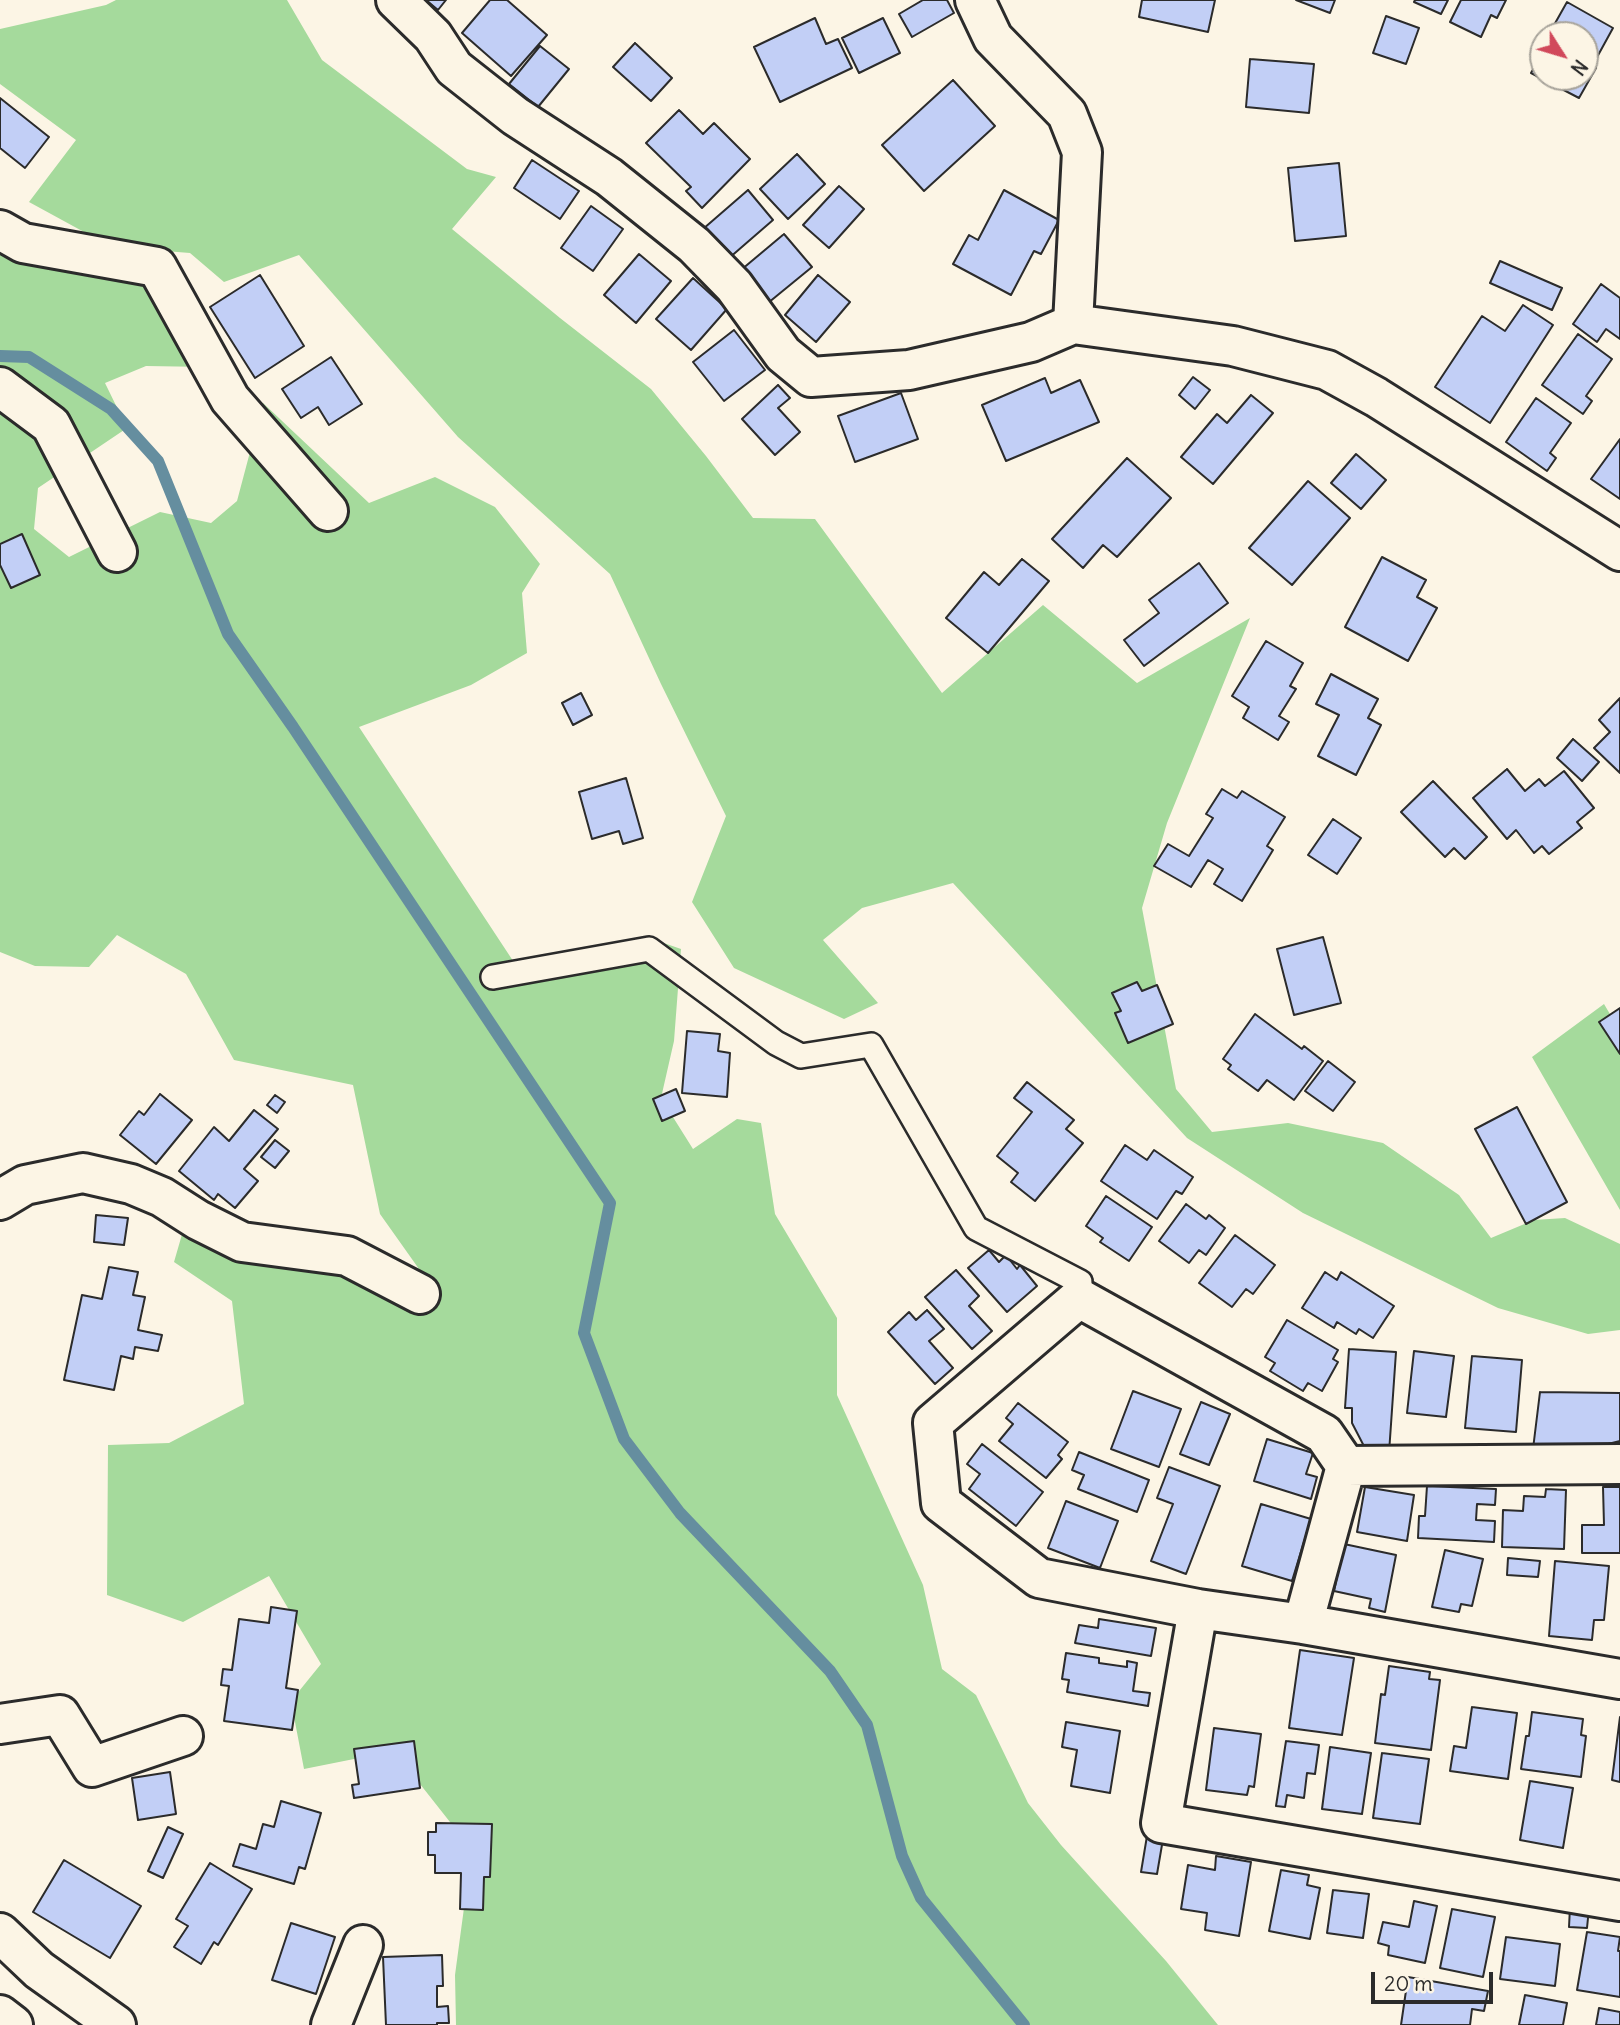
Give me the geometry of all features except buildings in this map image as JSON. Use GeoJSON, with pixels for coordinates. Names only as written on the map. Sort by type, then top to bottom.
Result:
{"type":"FeatureCollection","features":[{"type":"Feature","properties":{"kind":"street"},"geometry":{"type":"LineString","coordinates":[[396,0],[433,36],[454,68],[514,116],[609,177],[694,245],[734,286],[783,354],[811,377],[909,370],[1031,342],[1073,324],[1233,346],[1327,370],[1376,397],[1620,551]]}},
{"type":"Feature","properties":{"kind":"street"},"geometry":{"type":"LineString","coordinates":[[975,0],[993,38],[1067,114],[1082,152],[1073,324]]}},
{"type":"Feature","properties":{"kind":"street"},"geometry":{"type":"LineString","coordinates":[[0,230],[23,243],[157,267],[230,399],[328,511]]}},
{"type":"Feature","properties":{"kind":"street"},"geometry":{"type":"LineString","coordinates":[[0,387],[51,425],[117,551]]}},
{"type":"Feature","properties":{"kind":"street"},"geometry":{"type":"LineString","coordinates":[[0,1200],[25,1185],[83,1173],[131,1184],[162,1196],[198,1220],[242,1242],[348,1256],[420,1294]]}},
{"type":"Feature","properties":{"kind":"street"},"geometry":{"type":"LineString","coordinates":[[1303,1624],[1346,1466],[1324,1434],[1079,1298],[933,1423],[941,1503],[1038,1578],[1198,1609],[1303,1624],[1620,1679]]}},
{"type":"Feature","properties":{"kind":"street"},"geometry":{"type":"LineString","coordinates":[[1346,1466],[1620,1464]]}},
{"type":"Feature","properties":{"kind":"street"},"geometry":{"type":"LineString","coordinates":[[1198,1609],[1161,1823],[1620,1901]]}},
{"type":"Feature","properties":{"kind":"street"},"geometry":{"type":"LineString","coordinates":[[0,1724],[60,1714],[92,1767],[183,1736]]}},
{"type":"Feature","properties":{"kind":"street"},"geometry":{"type":"LineString","coordinates":[[0,1933],[39,1970],[116,2025]]}},
{"type":"Feature","properties":{"kind":"street"},"geometry":{"type":"LineString","coordinates":[[331,2025],[363,1945]]}},
{"type":"Feature","properties":{"kind":"street"},"geometry":{"type":"LineString","coordinates":[[0,2015],[13,2025]]}},
{"type":"Feature","properties":{"kind":"lane"},"geometry":{"type":"LineString","coordinates":[[494,977],[649,949],[776,1043],[801,1056],[871,1045],[976,1228],[1080,1282],[1079,1298]]}},
{"type":"Feature","properties":{"kind":"green space"},"geometry":{"type":"Polygon","coordinates":[[[116,0],[287,0],[322,60],[467,169],[496,177],[452,229],[651,389],[753,518],[815,519],[942,693],[1043,605],[1137,683],[1250,618],[1167,823],[1142,908],[1176,1089],[1212,1132],[1288,1123],[1383,1143],[1459,1195],[1491,1238],[1534,1220],[1565,1218],[1620,1244],[1620,1330],[1588,1334],[1498,1308],[1303,1213],[1187,1138],[953,883],[862,908],[823,940],[878,1003],[844,1019],[734,968],[692,902],[726,816],[610,574],[458,437],[299,255],[224,282],[190,253],[117,250],[29,202],[76,140],[0,84],[0,29],[106,5],[116,0]]]}},
{"type":"Feature","properties":{"kind":"green space"},"geometry":{"type":"Polygon","coordinates":[[[0,251],[151,277],[209,367],[146,366],[105,383],[127,428],[38,488],[34,529],[69,557],[160,512],[211,523],[237,501],[263,403],[369,503],[435,477],[495,507],[540,564],[522,593],[527,653],[471,685],[359,727],[521,973],[588,966],[658,941],[681,949],[674,1041],[661,1098],[693,1149],[737,1119],[761,1123],[775,1214],[837,1318],[837,1395],[923,1585],[942,1669],[976,1695],[1028,1803],[1061,1845],[1166,1961],[1218,2025],[456,2025],[455,1975],[466,1893],[461,1836],[394,1751],[304,1769],[291,1701],[321,1664],[269,1576],[183,1622],[107,1595],[108,1445],[169,1443],[244,1404],[232,1301],[174,1262],[185,1224],[369,1247],[419,1269],[380,1214],[353,1085],[234,1060],[186,974],[117,935],[89,967],[35,966],[0,952],[0,251]]]}},
{"type":"Feature","properties":{"kind":"green space"},"geometry":{"type":"Polygon","coordinates":[[[1604,1004],[1620,1031],[1620,1210],[1532,1057],[1604,1004]]]}},
{"type":"Feature","properties":{"kind":"waterway"},"geometry":{"type":"LineString","coordinates":[[0,356],[29,357],[111,409],[158,461],[228,634],[293,727],[610,1203],[584,1333],[624,1439],[680,1513],[830,1671],[867,1725],[902,1856],[921,1898],[1024,2025]]}}]}
